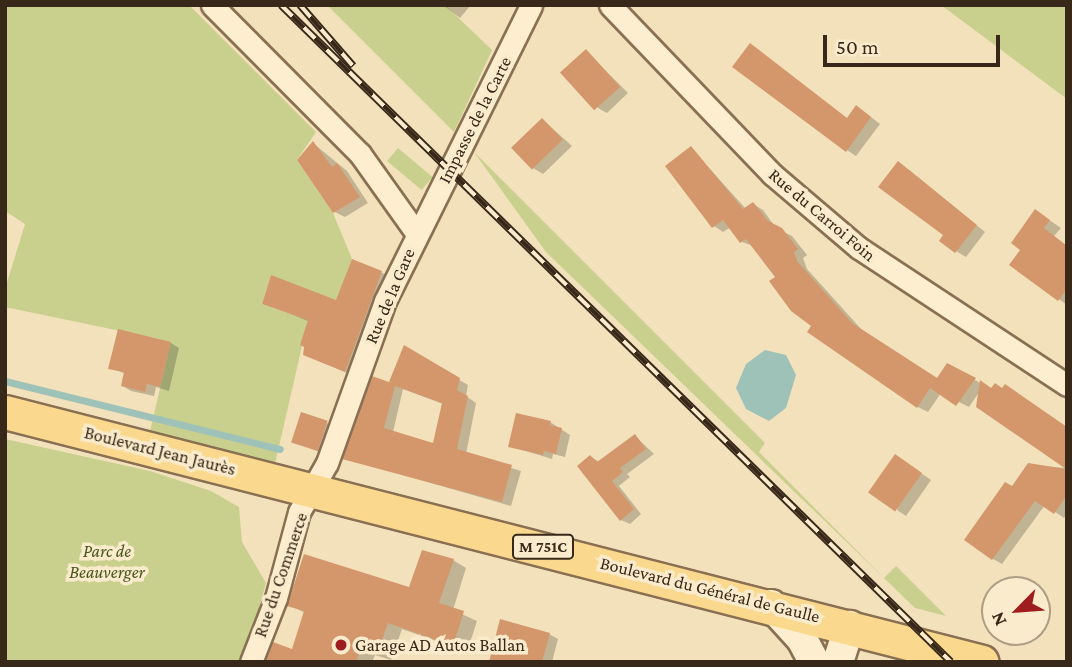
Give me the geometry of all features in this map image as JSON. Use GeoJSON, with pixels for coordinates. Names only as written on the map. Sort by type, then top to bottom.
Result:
{"type":"FeatureCollection","features":[{"type":"Feature","properties":{"kind":"main road","name":"Boulevard Jean Jaurès"},"geometry":{"type":"LineString","coordinates":[[5,412],[314,490]]}},
{"type":"Feature","properties":{"kind":"main road","name":"Boulevard du Général de Gaulle"},"geometry":{"type":"LineString","coordinates":[[314,490],[771,605],[982,662]]}},
{"type":"Feature","properties":{"kind":"street","name":"Rue de la Gare"},"geometry":{"type":"LineString","coordinates":[[212,5],[360,154],[416,234],[386,301],[314,490]]}},
{"type":"Feature","properties":{"kind":"street","name":"Impasse de la Carte"},"geometry":{"type":"LineString","coordinates":[[416,234],[467,141],[531,5]]}},
{"type":"Feature","properties":{"kind":"street","name":"Rue du Carroi Foin"},"geometry":{"type":"LineString","coordinates":[[610,5],[772,174],[859,248],[1067,385]]}},
{"type":"Feature","properties":{"kind":"street","name":"Rue du Commerce"},"geometry":{"type":"LineString","coordinates":[[251,662],[276,598],[299,513],[314,490]]}},
{"type":"Feature","properties":{"kind":"street"},"geometry":{"type":"LineString","coordinates":[[771,605],[802,639],[814,662]]}},
{"type":"Feature","properties":{"kind":"street"},"geometry":{"type":"LineString","coordinates":[[838,662],[850,626]]}},
{"type":"Feature","properties":{"kind":"green space"},"geometry":{"type":"Polygon","coordinates":[[[5,5],[189,5],[316,132],[297,160],[333,213],[352,259],[335,304],[271,275],[262,304],[308,320],[272,477],[146,448],[168,354],[159,339],[5,307],[5,289],[25,224],[5,211],[5,5]]]}},
{"type":"Feature","properties":{"kind":"green space"},"geometry":{"type":"Polygon","coordinates":[[[327,5],[445,5],[492,50],[454,132],[327,5]]]}},
{"type":"Feature","properties":{"kind":"green space"},"geometry":{"type":"Polygon","coordinates":[[[941,5],[1067,5],[1067,99],[941,5]]]}},
{"type":"Feature","properties":{"kind":"green space"},"geometry":{"type":"Polygon","coordinates":[[[398,148],[432,177],[422,190],[387,161],[398,148]]]}},
{"type":"Feature","properties":{"kind":"green space"},"geometry":{"type":"Polygon","coordinates":[[[474,152],[765,443],[759,452],[884,578],[896,566],[946,616],[915,608],[546,252],[474,152]]]}},
{"type":"Feature","properties":{"kind":"green space","name":"Parc de Beauverger"},"geometry":{"type":"Polygon","coordinates":[[[5,439],[150,471],[211,491],[239,507],[242,542],[266,583],[244,662],[5,662],[5,439]]]}},
{"type":"Feature","properties":{"kind":"water"},"geometry":{"type":"Polygon","coordinates":[[[765,350],[786,355],[796,375],[786,408],[769,421],[746,409],[736,388],[746,364],[765,350]]]}},
{"type":"Feature","properties":{"kind":"building"},"geometry":{"type":"Polygon","coordinates":[[[750,43],[847,118],[856,105],[871,117],[846,152],[732,67],[750,43]]]}},
{"type":"Feature","properties":{"kind":"building"},"geometry":{"type":"Polygon","coordinates":[[[586,49],[620,87],[594,110],[560,72],[586,49]]]}},
{"type":"Feature","properties":{"kind":"building"},"geometry":{"type":"Polygon","coordinates":[[[542,118],[563,140],[532,169],[511,148],[542,118]]]}},
{"type":"Feature","properties":{"kind":"building"},"geometry":{"type":"Polygon","coordinates":[[[313,141],[332,167],[337,163],[360,197],[333,213],[297,160],[313,141]]]}},
{"type":"Feature","properties":{"kind":"building"},"geometry":{"type":"Polygon","coordinates":[[[691,146],[743,209],[753,202],[768,221],[782,228],[798,249],[794,252],[797,261],[852,323],[937,378],[947,363],[976,378],[956,406],[930,388],[917,408],[807,332],[811,326],[791,311],[769,281],[775,277],[746,239],[740,243],[723,220],[712,228],[665,166],[691,146]]]}},
{"type":"Feature","properties":{"kind":"building"},"geometry":{"type":"Polygon","coordinates":[[[898,161],[977,225],[955,253],[939,241],[943,235],[878,187],[898,161]]]}},
{"type":"Feature","properties":{"kind":"building"},"geometry":{"type":"Polygon","coordinates":[[[1035,209],[1050,220],[1044,228],[1067,246],[1067,289],[1058,301],[1009,265],[1020,250],[1011,243],[1035,209]]]}},
{"type":"Feature","properties":{"kind":"building"},"geometry":{"type":"Polygon","coordinates":[[[352,259],[382,271],[345,372],[303,355],[304,347],[300,345],[308,320],[262,304],[271,275],[336,300],[352,259]]]}},
{"type":"Feature","properties":{"kind":"building"},"geometry":{"type":"Polygon","coordinates":[[[118,329],[171,342],[160,387],[147,384],[145,392],[121,386],[124,372],[108,369],[118,329]]]}},
{"type":"Feature","properties":{"kind":"building"},"geometry":{"type":"Polygon","coordinates":[[[404,345],[460,378],[457,390],[468,396],[457,449],[512,465],[502,502],[342,459],[372,376],[389,382],[404,345]],[[395,386],[384,428],[433,443],[442,403],[395,386]]]}},
{"type":"Feature","properties":{"kind":"building"},"geometry":{"type":"Polygon","coordinates":[[[980,380],[991,388],[995,383],[1002,388],[1005,384],[1067,427],[1067,495],[1054,514],[1035,501],[992,560],[964,540],[1005,482],[1012,486],[1028,463],[1066,469],[976,407],[980,380]]]}},
{"type":"Feature","properties":{"kind":"building"},"geometry":{"type":"Polygon","coordinates":[[[301,412],[328,421],[318,451],[291,442],[301,412]]]}},
{"type":"Feature","properties":{"kind":"building"},"geometry":{"type":"Polygon","coordinates":[[[516,413],[551,421],[550,425],[562,428],[556,454],[544,451],[543,455],[508,447],[516,413]]]}},
{"type":"Feature","properties":{"kind":"building"},"geometry":{"type":"Polygon","coordinates":[[[635,434],[646,449],[620,468],[623,472],[612,481],[634,509],[620,521],[577,466],[590,455],[597,462],[635,434]]]}},
{"type":"Feature","properties":{"kind":"building"},"geometry":{"type":"Polygon","coordinates":[[[895,454],[922,473],[895,511],[868,493],[895,454]]]}},
{"type":"Feature","properties":{"kind":"building"},"geometry":{"type":"Polygon","coordinates":[[[422,550],[454,559],[439,603],[464,611],[453,646],[388,623],[377,654],[361,648],[356,662],[265,662],[273,642],[292,649],[304,611],[287,606],[304,554],[409,587],[422,550]]]}},
{"type":"Feature","properties":{"kind":"building"},"geometry":{"type":"Polygon","coordinates":[[[500,619],[550,633],[542,662],[489,662],[500,619]]]}},
{"type":"Feature","properties":{"kind":"waterway"},"geometry":{"type":"LineString","coordinates":[[5,381],[280,449]]}},
{"type":"Feature","properties":{"kind":"railway"},"geometry":{"type":"LineString","coordinates":[[281,5],[951,662]]}},
{"type":"Feature","properties":{"kind":"railway"},"geometry":{"type":"LineString","coordinates":[[300,5],[353,66]]}},
{"type":"Feature","properties":{"kind":"place","name":"Garage AD Autos Ballan"},"geometry":{"type":"Point","coordinates":[341,645]}}]}
